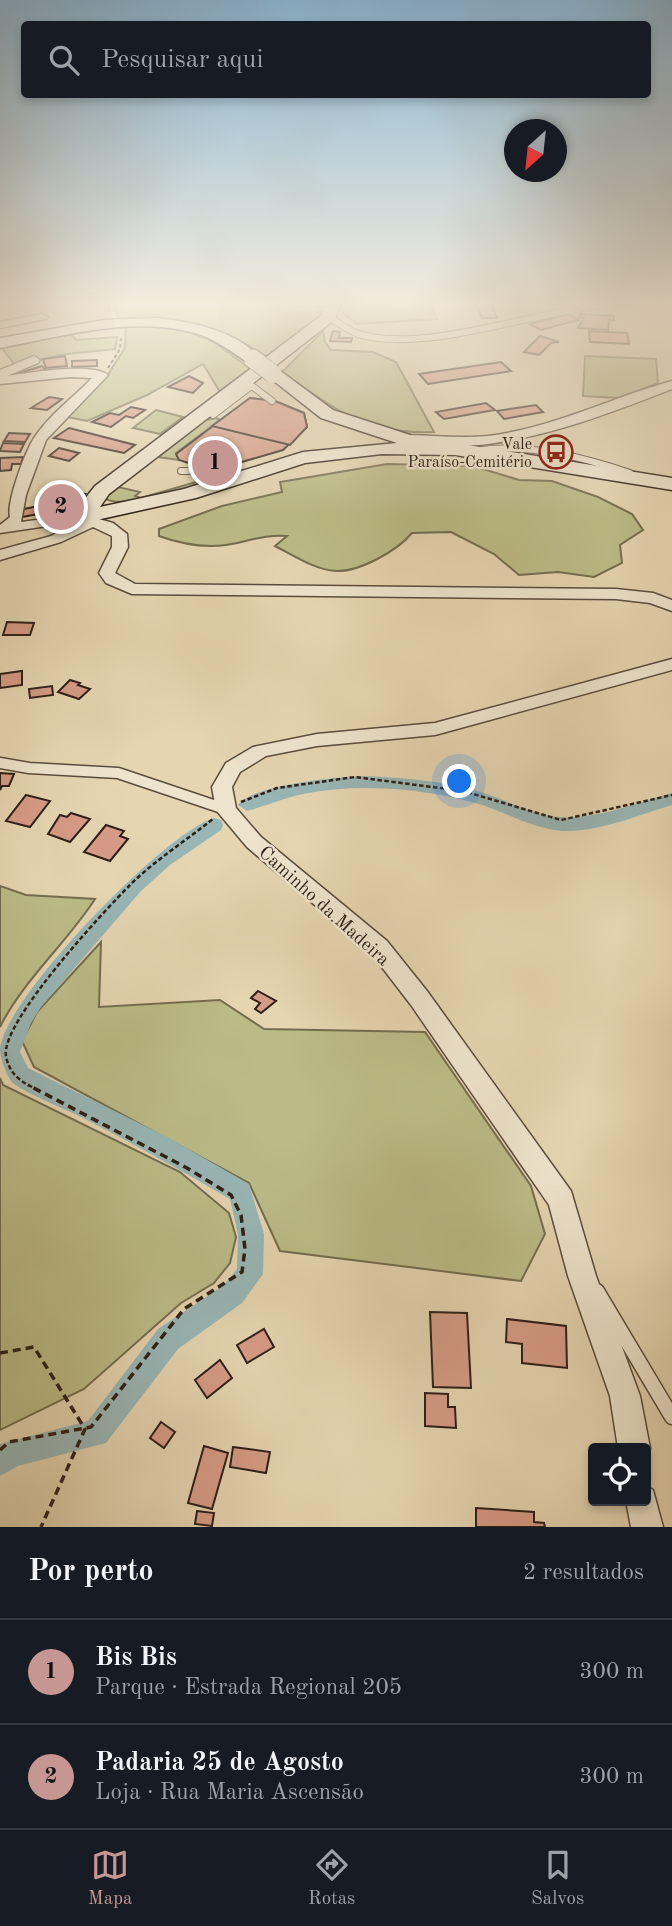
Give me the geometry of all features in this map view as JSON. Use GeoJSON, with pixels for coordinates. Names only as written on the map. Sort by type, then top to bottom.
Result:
{"type":"FeatureCollection","features":[{"type":"Feature","properties":{"kind":"main road"},"geometry":{"type":"LineString","coordinates":[[259,373],[207,415],[102,490],[90,505],[92,518],[158,502],[303,458],[365,449],[436,448],[672,484]]}},
{"type":"Feature","properties":{"kind":"main road"},"geometry":{"type":"LineString","coordinates":[[272,373],[365,449]]}},
{"type":"Feature","properties":{"kind":"main road"},"geometry":{"type":"LineString","coordinates":[[331,420],[436,448]]}},
{"type":"Feature","properties":{"kind":"main road"},"geometry":{"type":"LineString","coordinates":[[303,458],[321,445],[331,420]]}},
{"type":"Feature","properties":{"kind":"main road"},"geometry":{"type":"LineString","coordinates":[[365,449],[371,440],[366,428]]}},
{"type":"Feature","properties":{"kind":"street"},"geometry":{"type":"LineString","coordinates":[[0,380],[68,373]]}},
{"type":"Feature","properties":{"kind":"street"},"geometry":{"type":"LineString","coordinates":[[3,527],[18,517],[15,510],[19,495],[40,439],[102,376],[79,373]]}},
{"type":"Feature","properties":{"kind":"street"},"geometry":{"type":"LineString","coordinates":[[402,439],[485,440],[529,432],[600,411],[672,385]]}},
{"type":"Feature","properties":{"kind":"street"},"geometry":{"type":"LineString","coordinates":[[3,527],[92,518],[121,537],[120,547],[107,573],[112,580],[132,589],[616,594],[653,598],[672,606]]}},
{"type":"Feature","properties":{"kind":"street"},"geometry":{"type":"LineString","coordinates":[[0,555],[56,539],[92,518]]}},
{"type":"Feature","properties":{"kind":"street"},"geometry":{"type":"LineString","coordinates":[[226,810],[221,796],[225,777],[243,760],[260,751],[305,742],[441,727],[672,664]]}},
{"type":"Feature","properties":{"kind":"street","name":"Caminho da Madeira"},"geometry":{"type":"LineString","coordinates":[[226,810],[254,842],[379,947],[419,998],[561,1200],[582,1276],[625,1396],[633,1443]]}},
{"type":"Feature","properties":{"kind":"street"},"geometry":{"type":"LineString","coordinates":[[643,1506],[647,1527]]}},
{"type":"Feature","properties":{"kind":"lane"},"geometry":{"type":"LineString","coordinates":[[248,383],[272,401]]}},
{"type":"Feature","properties":{"kind":"lane"},"geometry":{"type":"LineString","coordinates":[[207,415],[223,418]]}},
{"type":"Feature","properties":{"kind":"lane"},"geometry":{"type":"LineString","coordinates":[[188,478],[181,471],[217,471]]}},
{"type":"Feature","properties":{"kind":"lane"},"geometry":{"type":"LineString","coordinates":[[0,763],[18,768],[116,773],[156,782],[226,810]]}},
{"type":"Feature","properties":{"kind":"lane"},"geometry":{"type":"LineString","coordinates":[[582,1276],[603,1298],[672,1418]]}},
{"type":"Feature","properties":{"kind":"path"},"geometry":{"type":"LineString","coordinates":[[0,1450],[9,1442],[84,1432],[91,1427],[184,1309],[242,1272],[245,1249],[241,1215],[231,1195],[187,1168],[15,1078],[5,1054],[11,1029],[30,999],[131,884],[226,810],[277,788],[355,777],[463,791],[561,820],[672,795]]}},
{"type":"Feature","properties":{"kind":"path"},"geometry":{"type":"LineString","coordinates":[[0,1353],[34,1347],[84,1432],[41,1527]]}},
{"type":"Feature","properties":{"kind":"green space"},"geometry":{"type":"Polygon","coordinates":[[[109,373],[186,373],[147,395],[87,421],[67,417],[109,373]]]}},
{"type":"Feature","properties":{"kind":"green space"},"geometry":{"type":"Polygon","coordinates":[[[209,373],[247,373],[220,392],[209,373]]]}},
{"type":"Feature","properties":{"kind":"green space"},"geometry":{"type":"Polygon","coordinates":[[[284,373],[402,373],[434,432],[410,432],[370,424],[319,398],[284,373]]]}},
{"type":"Feature","properties":{"kind":"green space"},"geometry":{"type":"Polygon","coordinates":[[[584,373],[657,373],[658,383],[619,398],[583,396],[584,373]]]}},
{"type":"Feature","properties":{"kind":"green space"},"geometry":{"type":"Polygon","coordinates":[[[156,410],[183,417],[160,434],[133,428],[156,410]]]}},
{"type":"Feature","properties":{"kind":"green space"},"geometry":{"type":"Polygon","coordinates":[[[206,420],[220,420],[176,453],[179,460],[158,457],[206,420]]]}},
{"type":"Feature","properties":{"kind":"green space"},"geometry":{"type":"Polygon","coordinates":[[[387,464],[473,466],[519,480],[552,481],[598,497],[632,514],[643,530],[620,545],[622,563],[594,577],[558,572],[519,575],[494,554],[451,532],[412,533],[378,559],[356,568],[336,571],[312,565],[275,546],[287,536],[200,546],[159,536],[159,529],[222,506],[282,492],[280,482],[387,464]]]}},
{"type":"Feature","properties":{"kind":"green space"},"geometry":{"type":"Polygon","coordinates":[[[204,477],[209,481],[140,500],[125,502],[104,498],[118,487],[140,492],[135,496],[141,498],[203,480],[204,477]]]}},
{"type":"Feature","properties":{"kind":"green space"},"geometry":{"type":"Polygon","coordinates":[[[0,886],[26,895],[95,899],[21,993],[0,1027],[0,886]]]}},
{"type":"Feature","properties":{"kind":"green space"},"geometry":{"type":"Polygon","coordinates":[[[101,942],[99,1007],[220,1000],[264,1029],[425,1032],[531,1186],[545,1234],[521,1281],[280,1251],[249,1183],[34,1067],[22,1041],[37,1012],[101,942]]]}},
{"type":"Feature","properties":{"kind":"green space"},"geometry":{"type":"Polygon","coordinates":[[[0,1078],[3,1085],[180,1172],[229,1213],[236,1237],[230,1263],[214,1283],[181,1303],[84,1389],[0,1430],[0,1078]]]}},
{"type":"Feature","properties":{"kind":"building"},"geometry":{"type":"Polygon","coordinates":[[[18,373],[38,373],[25,377],[16,374],[18,373]]]}},
{"type":"Feature","properties":{"kind":"building"},"geometry":{"type":"Polygon","coordinates":[[[424,373],[497,373],[428,384],[419,374],[424,373]]]}},
{"type":"Feature","properties":{"kind":"building"},"geometry":{"type":"Polygon","coordinates":[[[189,376],[203,383],[193,393],[168,387],[189,376]]]}},
{"type":"Feature","properties":{"kind":"building"},"geometry":{"type":"Polygon","coordinates":[[[49,397],[62,399],[47,410],[31,408],[49,397]]]}},
{"type":"Feature","properties":{"kind":"building"},"geometry":{"type":"Polygon","coordinates":[[[250,398],[275,401],[304,413],[307,427],[283,450],[221,468],[207,469],[179,460],[176,454],[250,398]]]}},
{"type":"Feature","properties":{"kind":"building"},"geometry":{"type":"Polygon","coordinates":[[[250,398],[275,401],[304,413],[307,427],[290,445],[212,426],[250,398]]]}},
{"type":"Feature","properties":{"kind":"building"},"geometry":{"type":"Polygon","coordinates":[[[486,403],[495,410],[444,419],[436,412],[486,403]]]}},
{"type":"Feature","properties":{"kind":"building"},"geometry":{"type":"Polygon","coordinates":[[[536,405],[543,412],[504,419],[497,411],[536,405]]]}},
{"type":"Feature","properties":{"kind":"building"},"geometry":{"type":"Polygon","coordinates":[[[131,407],[145,410],[133,418],[126,416],[111,427],[92,422],[110,413],[119,415],[131,407]]]}},
{"type":"Feature","properties":{"kind":"building"},"geometry":{"type":"Polygon","coordinates":[[[69,428],[135,445],[124,453],[54,438],[69,428]]]}},
{"type":"Feature","properties":{"kind":"building"},"geometry":{"type":"Polygon","coordinates":[[[9,433],[30,434],[25,442],[4,441],[9,433]]]}},
{"type":"Feature","properties":{"kind":"building"},"geometry":{"type":"Polygon","coordinates":[[[3,443],[24,444],[20,452],[0,451],[3,443]]]}},
{"type":"Feature","properties":{"kind":"building"},"geometry":{"type":"Polygon","coordinates":[[[59,448],[79,453],[69,461],[49,456],[59,448]]]}},
{"type":"Feature","properties":{"kind":"building"},"geometry":{"type":"Polygon","coordinates":[[[23,457],[21,464],[12,464],[11,470],[0,471],[0,458],[23,457]]]}},
{"type":"Feature","properties":{"kind":"building"},"geometry":{"type":"Polygon","coordinates":[[[66,489],[85,494],[60,510],[22,517],[19,510],[43,505],[66,489]]]}},
{"type":"Feature","properties":{"kind":"building"},"geometry":{"type":"Polygon","coordinates":[[[7,622],[34,623],[30,635],[3,635],[7,622]]]}},
{"type":"Feature","properties":{"kind":"building"},"geometry":{"type":"Polygon","coordinates":[[[22,671],[22,685],[0,688],[0,674],[22,671]]]}},
{"type":"Feature","properties":{"kind":"building"},"geometry":{"type":"Polygon","coordinates":[[[70,680],[90,689],[79,699],[58,692],[70,680]]]}},
{"type":"Feature","properties":{"kind":"building"},"geometry":{"type":"Polygon","coordinates":[[[52,686],[53,695],[30,698],[29,689],[52,686]]]}},
{"type":"Feature","properties":{"kind":"building"},"geometry":{"type":"Polygon","coordinates":[[[0,773],[14,774],[9,786],[2,786],[0,790],[0,773]]]}},
{"type":"Feature","properties":{"kind":"building"},"geometry":{"type":"Polygon","coordinates":[[[26,795],[50,801],[30,827],[6,821],[26,795]]]}},
{"type":"Feature","properties":{"kind":"building"},"geometry":{"type":"Polygon","coordinates":[[[71,813],[90,819],[70,842],[48,834],[60,815],[67,817],[71,813]]]}},
{"type":"Feature","properties":{"kind":"building"},"geometry":{"type":"Polygon","coordinates":[[[106,825],[124,831],[120,836],[128,839],[110,861],[84,852],[106,825]]]}},
{"type":"Feature","properties":{"kind":"building"},"geometry":{"type":"Polygon","coordinates":[[[258,991],[276,1001],[261,1013],[255,1009],[260,1003],[251,998],[258,991]]]}},
{"type":"Feature","properties":{"kind":"building"},"geometry":{"type":"Polygon","coordinates":[[[430,1312],[467,1313],[471,1388],[433,1387],[430,1312]]]}},
{"type":"Feature","properties":{"kind":"building"},"geometry":{"type":"Polygon","coordinates":[[[507,1319],[566,1326],[567,1368],[522,1363],[522,1344],[506,1342],[507,1319]]]}},
{"type":"Feature","properties":{"kind":"building"},"geometry":{"type":"Polygon","coordinates":[[[264,1329],[274,1347],[247,1363],[237,1345],[264,1329]]]}},
{"type":"Feature","properties":{"kind":"building"},"geometry":{"type":"Polygon","coordinates":[[[220,1360],[232,1378],[207,1398],[195,1380],[220,1360]]]}},
{"type":"Feature","properties":{"kind":"building"},"geometry":{"type":"Polygon","coordinates":[[[425,1393],[448,1394],[448,1407],[455,1407],[456,1428],[425,1426],[425,1393]]]}},
{"type":"Feature","properties":{"kind":"building"},"geometry":{"type":"Polygon","coordinates":[[[161,1422],[175,1432],[164,1448],[150,1438],[161,1422]]]}},
{"type":"Feature","properties":{"kind":"building"},"geometry":{"type":"Polygon","coordinates":[[[204,1446],[228,1453],[212,1509],[188,1503],[204,1446]]]}},
{"type":"Feature","properties":{"kind":"building"},"geometry":{"type":"Polygon","coordinates":[[[233,1447],[270,1452],[266,1473],[230,1467],[233,1447]]]}},
{"type":"Feature","properties":{"kind":"building"},"geometry":{"type":"Polygon","coordinates":[[[476,1508],[534,1512],[534,1522],[544,1523],[545,1527],[476,1527],[476,1508]]]}},
{"type":"Feature","properties":{"kind":"building"},"geometry":{"type":"Polygon","coordinates":[[[197,1511],[214,1513],[212,1526],[195,1524],[197,1511]]]}},
{"type":"Feature","properties":{"kind":"waterway"},"geometry":{"type":"LineString","coordinates":[[247,805],[302,788],[361,782],[390,783],[449,790],[552,823],[577,824],[672,799]]}},
{"type":"Feature","properties":{"kind":"waterway"},"geometry":{"type":"LineString","coordinates":[[0,1462],[11,1453],[96,1433],[168,1339],[233,1294],[250,1274],[251,1234],[240,1192],[161,1146],[20,1075],[9,1052],[21,1020],[33,1001],[134,886],[163,860],[214,825]]}},
{"type":"Feature","properties":{"kind":"place","name":"Vale Paraíso-Cemitério"},"geometry":{"type":"Point","coordinates":[556,452]}},
{"type":"Feature","properties":{"kind":"place","name":"Bis Bis"},"geometry":{"type":"Point","coordinates":[215,463]}},
{"type":"Feature","properties":{"kind":"place","name":"Padaria 25 de Agosto"},"geometry":{"type":"Point","coordinates":[61,507]}}]}
